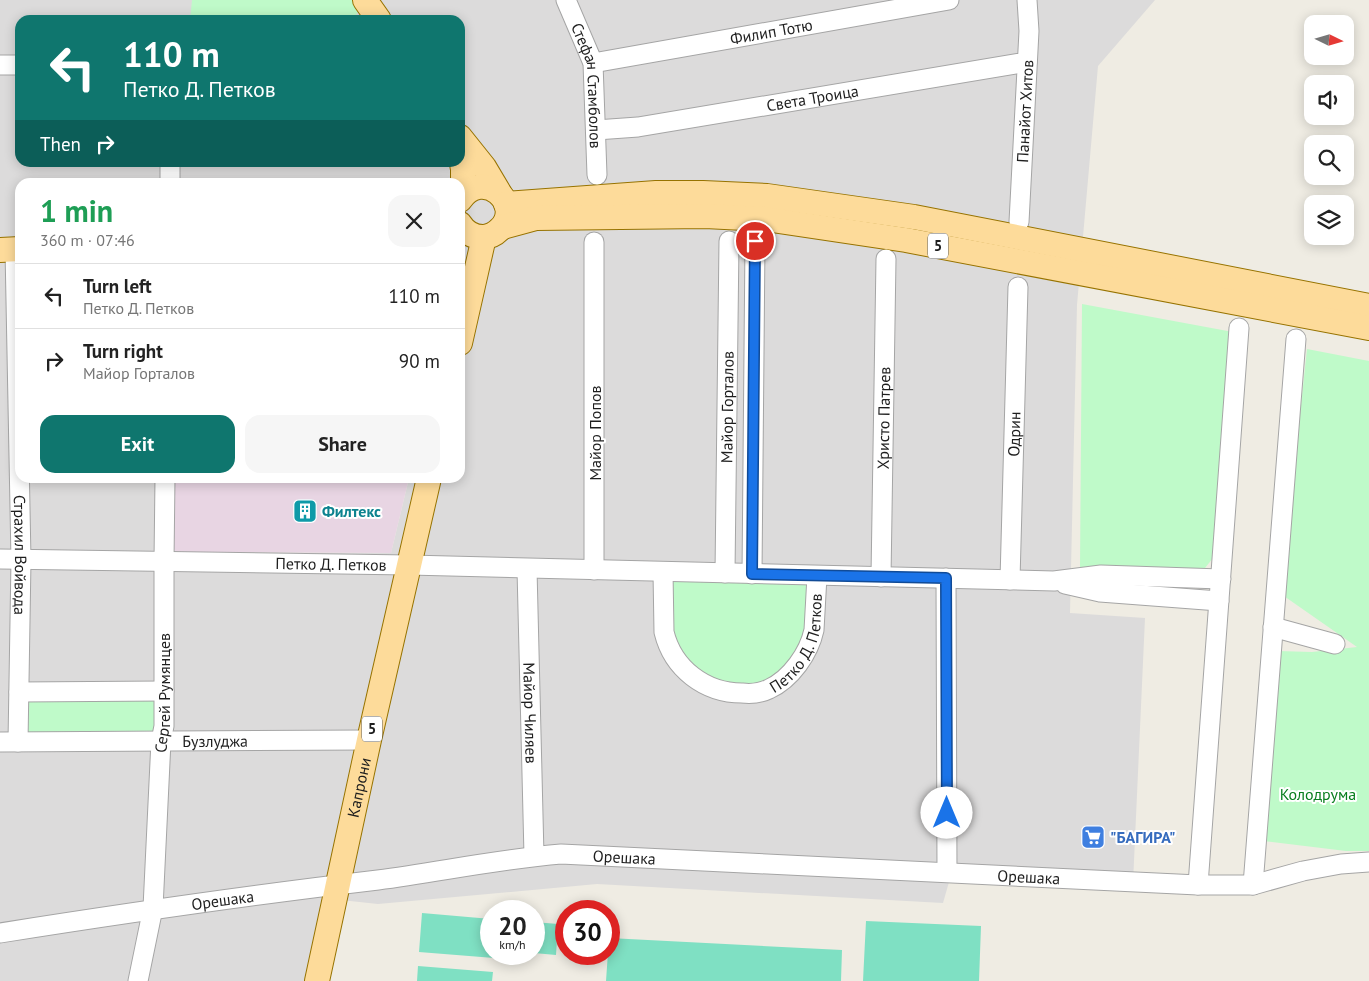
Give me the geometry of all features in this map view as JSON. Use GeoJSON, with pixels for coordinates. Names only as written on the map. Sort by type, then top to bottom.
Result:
{"type":"FeatureCollection","features":[{"type":"Feature","properties":{"kind":"main road"},"geometry":{"type":"LineString","coordinates":[[465,143],[484,167],[498,215],[465,326]]}},
{"type":"Feature","properties":{"kind":"main road","name":"5"},"geometry":{"type":"LineString","coordinates":[[465,194],[471,189],[481,186],[491,188],[498,215]]}},
{"type":"Feature","properties":{"kind":"main road","name":"5"},"geometry":{"type":"LineString","coordinates":[[465,230],[469,234],[498,215],[656,193],[703,192],[767,196],[914,217],[1369,306]]}},
{"type":"Feature","properties":{"kind":"main road","name":"5"},"geometry":{"type":"LineString","coordinates":[[498,215],[536,218],[705,216],[765,219],[915,242],[1369,328]]}},
{"type":"Feature","properties":{"kind":"main road","name":"Капрони"},"geometry":{"type":"LineString","coordinates":[[316,981],[428,483]]}},
{"type":"Feature","properties":{"kind":"street","name":"Стефан Стамболов"},"geometry":{"type":"LineString","coordinates":[[566,0],[594,63],[597,175]]}},
{"type":"Feature","properties":{"kind":"street","name":"Филип Тотю"},"geometry":{"type":"LineString","coordinates":[[594,63],[949,0]]}},
{"type":"Feature","properties":{"kind":"street","name":"Панайот Хитов"},"geometry":{"type":"LineString","coordinates":[[1019,222],[1029,31],[1027,0]]}},
{"type":"Feature","properties":{"kind":"street","name":"Света Троица"},"geometry":{"type":"LineString","coordinates":[[596,130],[648,125],[1027,62]]}},
{"type":"Feature","properties":{"kind":"street"},"geometry":{"type":"LineString","coordinates":[[0,65],[15,65]]}},
{"type":"Feature","properties":{"kind":"street","name":"Майор Горталов"},"geometry":{"type":"LineString","coordinates":[[726,573],[729,241]]}},
{"type":"Feature","properties":{"kind":"street","name":"Майор Горталов"},"geometry":{"type":"LineString","coordinates":[[752,574],[755,241]]}},
{"type":"Feature","properties":{"kind":"street","name":"Майор Попов"},"geometry":{"type":"LineString","coordinates":[[594,242],[594,570]]}},
{"type":"Feature","properties":{"kind":"street","name":"Страхил Войвода"},"geometry":{"type":"LineString","coordinates":[[12,249],[15,353]]}},
{"type":"Feature","properties":{"kind":"street","name":"Христо Патрев"},"geometry":{"type":"LineString","coordinates":[[881,577],[886,259]]}},
{"type":"Feature","properties":{"kind":"street","name":"Одрин"},"geometry":{"type":"LineString","coordinates":[[1010,580],[1018,287]]}},
{"type":"Feature","properties":{"kind":"street"},"geometry":{"type":"LineString","coordinates":[[1198,885],[1239,328]]}},
{"type":"Feature","properties":{"kind":"street"},"geometry":{"type":"LineString","coordinates":[[1253,886],[1296,339]]}},
{"type":"Feature","properties":{"kind":"street","name":"Страхил Войвода"},"geometry":{"type":"LineString","coordinates":[[9,742],[19,692],[21,560],[19,483]]}},
{"type":"Feature","properties":{"kind":"street","name":"Сергей Румянцев"},"geometry":{"type":"LineString","coordinates":[[138,981],[153,908],[160,741],[164,726],[166,483]]}},
{"type":"Feature","properties":{"kind":"street","name":"Петко Д. Петков"},"geometry":{"type":"LineString","coordinates":[[0,559],[409,565],[1054,581],[1101,575],[1220,579]]}},
{"type":"Feature","properties":{"kind":"street","name":"Майор Чиляев"},"geometry":{"type":"LineString","coordinates":[[527,569],[534,856]]}},
{"type":"Feature","properties":{"kind":"street","name":"Петко Д. Петков"},"geometry":{"type":"LineString","coordinates":[[663,572],[664,632],[666,641],[674,656],[684,668],[702,683],[716,690],[740,694],[762,692],[776,686],[790,674],[800,660],[814,630],[816,576]]}},
{"type":"Feature","properties":{"kind":"street"},"geometry":{"type":"LineString","coordinates":[[946,578],[947,872]]}},
{"type":"Feature","properties":{"kind":"street","name":"Петко Д. Петков"},"geometry":{"type":"LineString","coordinates":[[1054,581],[1100,592],[1219,601]]}},
{"type":"Feature","properties":{"kind":"street"},"geometry":{"type":"LineString","coordinates":[[1273,626],[1335,644]]}},
{"type":"Feature","properties":{"kind":"street"},"geometry":{"type":"LineString","coordinates":[[19,692],[164,691]]}},
{"type":"Feature","properties":{"kind":"street","name":"Бузлуджа"},"geometry":{"type":"LineString","coordinates":[[9,742],[369,740]]}},
{"type":"Feature","properties":{"kind":"street","name":"Орешака"},"geometry":{"type":"LineString","coordinates":[[0,933],[153,908],[378,880],[534,856],[561,854],[1198,885],[1253,886],[1303,871],[1341,864],[1369,862]]}},
{"type":"Feature","properties":{"kind":"shaded area"},"geometry":{"type":"Polygon","coordinates":[[[0,0],[1155,0],[1098,66],[1077,305],[1070,613],[1145,618],[1133,883],[951,875],[943,903],[597,884],[378,904],[341,900],[323,981],[0,981],[0,0]]]}},
{"type":"Feature","properties":{"kind":"shaded area"},"geometry":{"type":"Polygon","coordinates":[[[173,483],[408,483],[391,553],[178,552],[173,550],[173,483]]]}},
{"type":"Feature","properties":{"kind":"green space"},"geometry":{"type":"Polygon","coordinates":[[[192,0],[352,0],[359,11],[356,15],[190,15],[192,0]]]}},
{"type":"Feature","properties":{"kind":"green space"},"geometry":{"type":"Polygon","coordinates":[[[1082,304],[1233,332],[1213,558],[1201,573],[1080,569],[1082,304]]]}},
{"type":"Feature","properties":{"kind":"green space","name":"Колодрума"},"geometry":{"type":"Polygon","coordinates":[[[1307,349],[1369,361],[1369,851],[1346,851],[1263,841],[1278,651],[1312,652],[1357,647],[1281,594],[1307,349]]]}},
{"type":"Feature","properties":{"kind":"green space"},"geometry":{"type":"Polygon","coordinates":[[[670,577],[807,580],[808,613],[800,651],[767,685],[729,686],[709,679],[685,658],[675,639],[671,617],[670,577]]]}},
{"type":"Feature","properties":{"kind":"green space"},"geometry":{"type":"Polygon","coordinates":[[[26,695],[156,695],[156,736],[25,738],[26,695]]]}},
{"type":"Feature","properties":{"kind":"green space"},"geometry":{"type":"Polygon","coordinates":[[[422,913],[480,918],[480,957],[419,952],[422,913]]]}},
{"type":"Feature","properties":{"kind":"green space"},"geometry":{"type":"Polygon","coordinates":[[[866,921],[981,926],[979,981],[863,981],[866,921]]]}},
{"type":"Feature","properties":{"kind":"green space"},"geometry":{"type":"Polygon","coordinates":[[[545,923],[555,924],[555,955],[545,954],[545,923]]]}},
{"type":"Feature","properties":{"kind":"green space"},"geometry":{"type":"Polygon","coordinates":[[[620,939],[842,950],[841,981],[606,981],[607,965],[620,965],[620,939]]]}},
{"type":"Feature","properties":{"kind":"green space"},"geometry":{"type":"Polygon","coordinates":[[[418,966],[493,972],[492,981],[417,981],[418,966]]]}},
{"type":"Feature","properties":{"kind":"place","name":"Филтекс"},"geometry":{"type":"Point","coordinates":[305,511]}},
{"type":"Feature","properties":{"kind":"place","name":"\"БАГИРА\""},"geometry":{"type":"Point","coordinates":[1093,837]}},
{"type":"Feature","properties":{"kind":"route"},"geometry":{"type":"LineString","coordinates":[[755,241],[752,574],[946,578],[947,813]]}}]}
